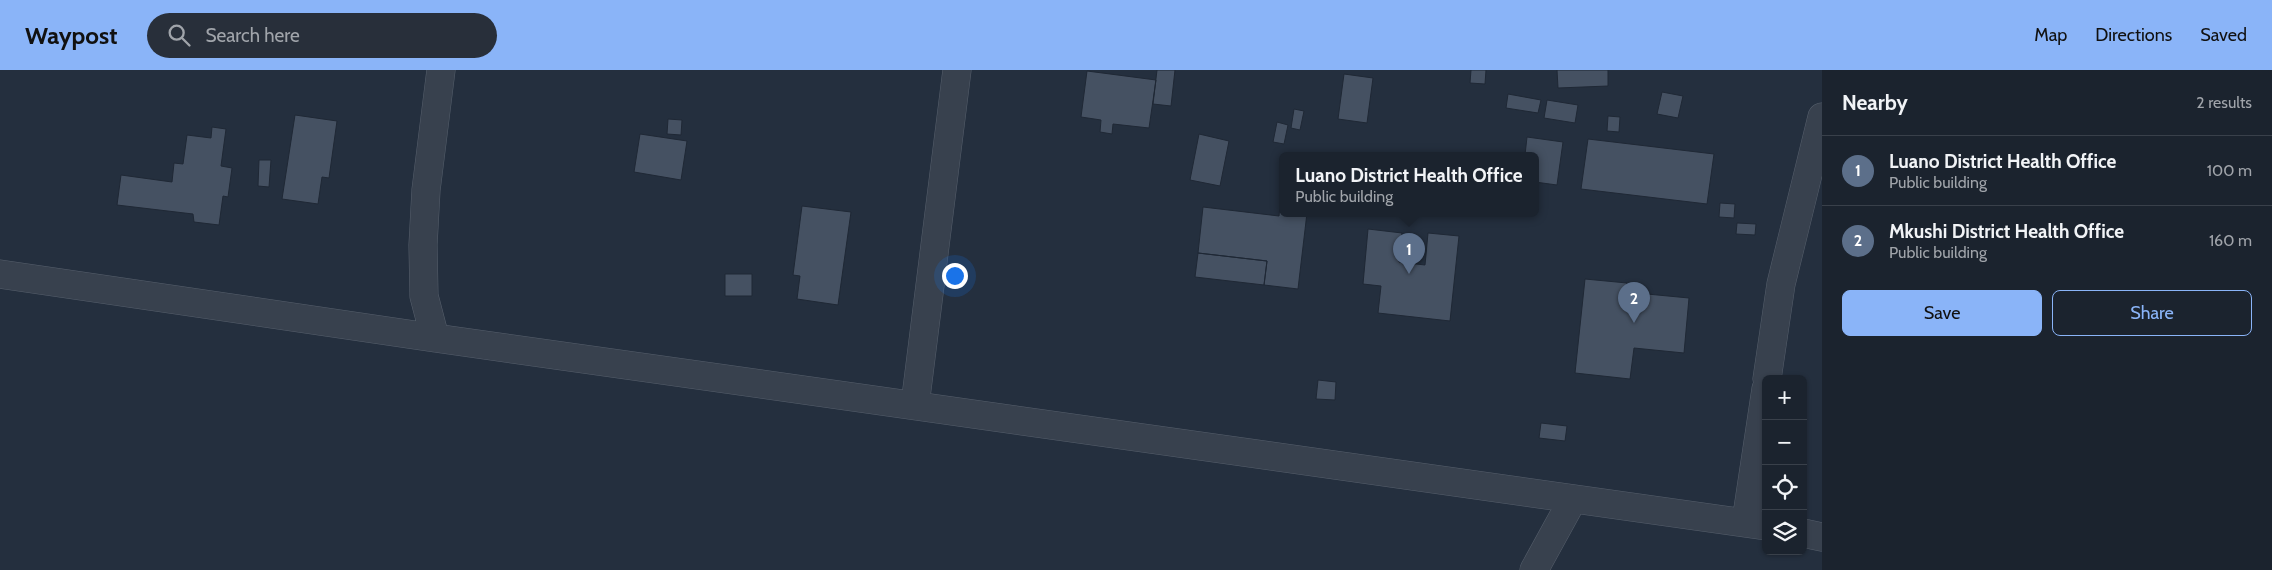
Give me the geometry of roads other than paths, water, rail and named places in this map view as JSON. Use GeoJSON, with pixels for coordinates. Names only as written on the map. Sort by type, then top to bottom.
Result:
{"type":"FeatureCollection","features":[{"type":"Feature","properties":{"kind":"street"},"geometry":{"type":"LineString","coordinates":[[435,338],[424,296],[423,245],[426,190],[441,70]]}},
{"type":"Feature","properties":{"kind":"street"},"geometry":{"type":"LineString","coordinates":[[915,404],[957,70]]}},
{"type":"Feature","properties":{"kind":"street"},"geometry":{"type":"LineString","coordinates":[[1768,375],[1781,284],[1822,117]]}},
{"type":"Feature","properties":{"kind":"street"},"geometry":{"type":"LineString","coordinates":[[0,274],[435,338],[915,404],[1756,524],[1764,420]]}},
{"type":"Feature","properties":{"kind":"street"},"geometry":{"type":"LineString","coordinates":[[1534,570],[1573,499]]}},
{"type":"Feature","properties":{"kind":"street"},"geometry":{"type":"LineString","coordinates":[[1807,534],[1822,537]]}},
{"type":"Feature","properties":{"kind":"place","name":"Luano District Health Office"},"geometry":{"type":"Point","coordinates":[1409,274]}},
{"type":"Feature","properties":{"kind":"place","name":"Mkushi District Health Office"},"geometry":{"type":"Point","coordinates":[1634,323]}}]}
